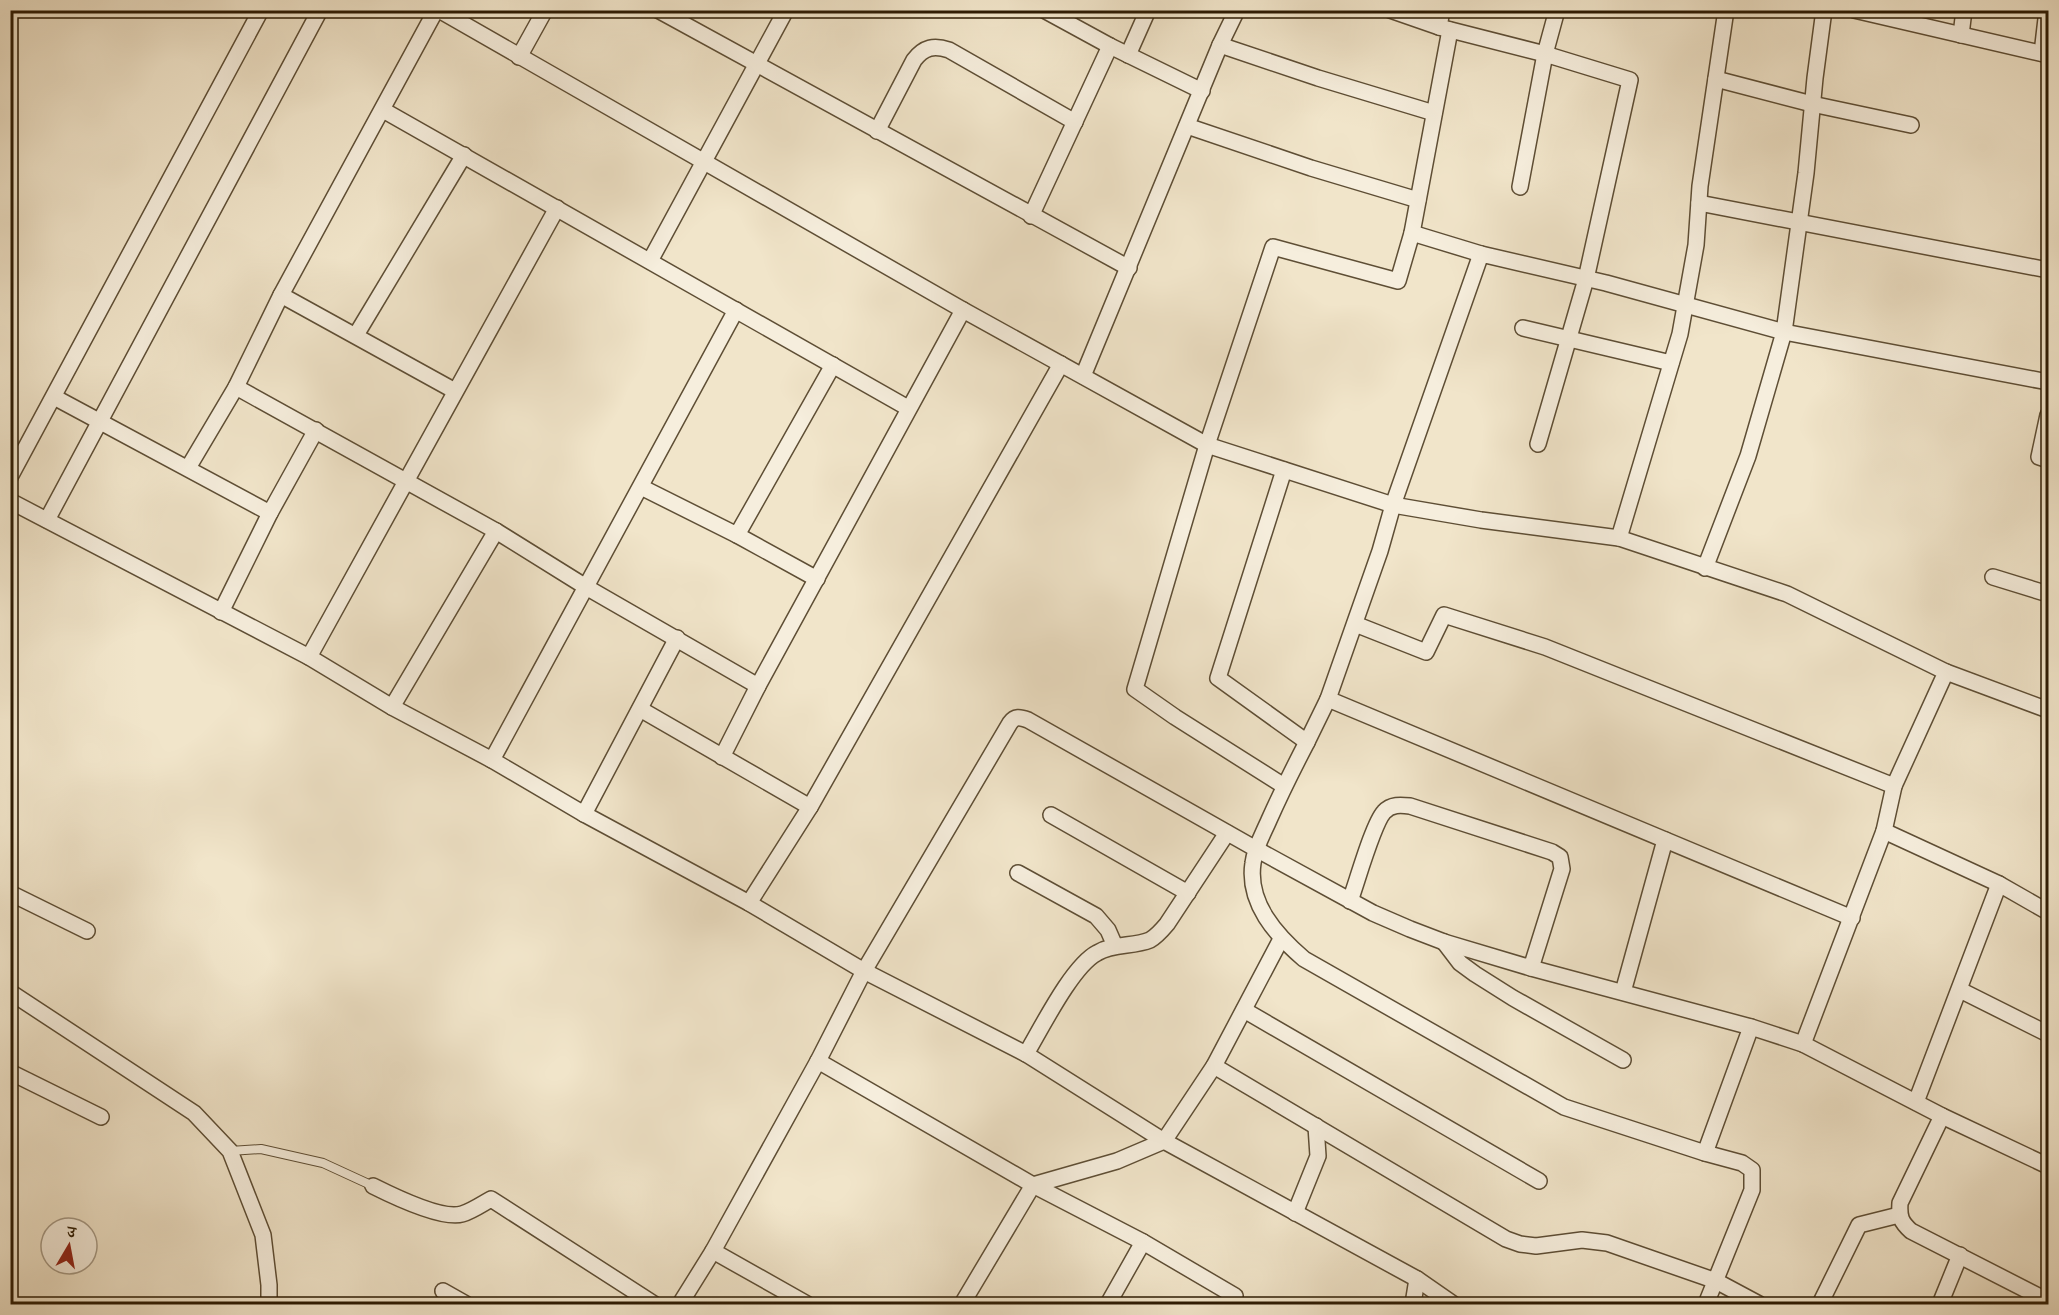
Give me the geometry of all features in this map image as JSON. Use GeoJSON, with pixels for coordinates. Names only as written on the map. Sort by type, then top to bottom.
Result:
{"type":"FeatureCollection","features":[{"type":"Feature","properties":{"kind":"street"},"geometry":{"type":"LineString","coordinates":[[10,477],[261,10]]}},
{"type":"Feature","properties":{"kind":"street"},"geometry":{"type":"LineString","coordinates":[[47,520],[320,10]]}},
{"type":"Feature","properties":{"kind":"street"},"geometry":{"type":"LineString","coordinates":[[188,468],[236,387],[281,295],[438,10],[963,310],[1207,445],[1393,505],[1481,520],[1619,538],[1787,594],[1946,672],[2049,710]]}},
{"type":"Feature","properties":{"kind":"street"},"geometry":{"type":"LineString","coordinates":[[519,57],[545,10]]}},
{"type":"Feature","properties":{"kind":"street"},"geometry":{"type":"LineString","coordinates":[[650,261],[786,10]]}},
{"type":"Feature","properties":{"kind":"street"},"geometry":{"type":"LineString","coordinates":[[1044,10],[1062,15],[1110,46],[1202,91]]}},
{"type":"Feature","properties":{"kind":"street"},"geometry":{"type":"LineString","coordinates":[[1128,55],[1148,10]]}},
{"type":"Feature","properties":{"kind":"street"},"geometry":{"type":"LineString","coordinates":[[1083,376],[1220,45],[1237,10]]}},
{"type":"Feature","properties":{"kind":"street"},"geometry":{"type":"LineString","coordinates":[[1389,10],[1444,28],[1545,54],[1630,80],[1586,279],[1538,444]]}},
{"type":"Feature","properties":{"kind":"street"},"geometry":{"type":"LineString","coordinates":[[1284,786],[1135,689],[1207,445],[1273,247],[1398,281],[1412,233],[1434,112],[1444,28],[1442,10]]}},
{"type":"Feature","properties":{"kind":"street"},"geometry":{"type":"LineString","coordinates":[[1520,187],[1545,54],[1557,10]]}},
{"type":"Feature","properties":{"kind":"street"},"geometry":{"type":"LineString","coordinates":[[1619,538],[1680,334],[1696,245],[1700,186],[1726,10]]}},
{"type":"Feature","properties":{"kind":"street"},"geometry":{"type":"LineString","coordinates":[[1705,568],[1748,456],[1784,332],[1800,222],[1824,10]]}},
{"type":"Feature","properties":{"kind":"street"},"geometry":{"type":"LineString","coordinates":[[1854,10],[1892,15],[1961,35],[2045,54],[2047,10]]}},
{"type":"Feature","properties":{"kind":"street"},"geometry":{"type":"LineString","coordinates":[[1961,35],[1964,10]]}},
{"type":"Feature","properties":{"kind":"street"},"geometry":{"type":"LineString","coordinates":[[662,12],[1129,268]]}},
{"type":"Feature","properties":{"kind":"street"},"geometry":{"type":"LineString","coordinates":[[1220,45],[1318,78],[1434,112]]}},
{"type":"Feature","properties":{"kind":"street"},"geometry":{"type":"LineString","coordinates":[[1031,216],[1110,46]]}},
{"type":"Feature","properties":{"kind":"street"},"geometry":{"type":"LineString","coordinates":[[877,131],[914,60],[920,52],[938,47],[949,50],[1075,122]]}},
{"type":"Feature","properties":{"kind":"street"},"geometry":{"type":"LineString","coordinates":[[1716,79],[1812,104],[1911,125]]}},
{"type":"Feature","properties":{"kind":"street"},"geometry":{"type":"LineString","coordinates":[[383,110],[908,408]]}},
{"type":"Feature","properties":{"kind":"street"},"geometry":{"type":"LineString","coordinates":[[1187,126],[1311,168],[1418,200]]}},
{"type":"Feature","properties":{"kind":"street"},"geometry":{"type":"LineString","coordinates":[[356,335],[464,155]]}},
{"type":"Feature","properties":{"kind":"street"},"geometry":{"type":"LineString","coordinates":[[1699,203],[2049,270]]}},
{"type":"Feature","properties":{"kind":"street"},"geometry":{"type":"LineString","coordinates":[[309,657],[557,208]]}},
{"type":"Feature","properties":{"kind":"street"},"geometry":{"type":"LineString","coordinates":[[1412,233],[1481,254],[1586,279],[1784,332],[2049,382]]}},
{"type":"Feature","properties":{"kind":"street"},"geometry":{"type":"LineString","coordinates":[[1481,254],[1328,699],[1284,786],[1256,849],[1252,863],[1256,893],[1260,908],[1281,939],[1304,959],[1564,1107],[1742,1163],[1752,1170],[1752,1190],[1706,1305]]}},
{"type":"Feature","properties":{"kind":"street"},"geometry":{"type":"LineString","coordinates":[[281,295],[455,391]]}},
{"type":"Feature","properties":{"kind":"street"},"geometry":{"type":"LineString","coordinates":[[492,760],[736,310]]}},
{"type":"Feature","properties":{"kind":"street"},"geometry":{"type":"LineString","coordinates":[[722,757],[758,686],[963,310]]}},
{"type":"Feature","properties":{"kind":"street"},"geometry":{"type":"LineString","coordinates":[[1523,328],[1671,363]]}},
{"type":"Feature","properties":{"kind":"street"},"geometry":{"type":"LineString","coordinates":[[749,903],[810,807],[1061,364]]}},
{"type":"Feature","properties":{"kind":"street"},"geometry":{"type":"LineString","coordinates":[[737,535],[832,365]]}},
{"type":"Feature","properties":{"kind":"street"},"geometry":{"type":"LineString","coordinates":[[236,387],[496,531],[586,587],[758,686]]}},
{"type":"Feature","properties":{"kind":"street"},"geometry":{"type":"LineString","coordinates":[[54,398],[270,513]]}},
{"type":"Feature","properties":{"kind":"street"},"geometry":{"type":"LineString","coordinates":[[2049,415],[2039,457],[2049,460]]}},
{"type":"Feature","properties":{"kind":"street"},"geometry":{"type":"LineString","coordinates":[[221,612],[270,513],[316,430]]}},
{"type":"Feature","properties":{"kind":"street"},"geometry":{"type":"LineString","coordinates":[[1284,470],[1218,678],[1308,742]]}},
{"type":"Feature","properties":{"kind":"street"},"geometry":{"type":"LineString","coordinates":[[641,487],[737,535],[817,579]]}},
{"type":"Feature","properties":{"kind":"street"},"geometry":{"type":"LineString","coordinates":[[10,501],[309,657],[392,707],[749,903],[864,971],[1026,1054],[1164,1141],[1417,1279],[1453,1305]]}},
{"type":"Feature","properties":{"kind":"street"},"geometry":{"type":"LineString","coordinates":[[392,707],[496,531]]}},
{"type":"Feature","properties":{"kind":"street"},"geometry":{"type":"LineString","coordinates":[[1993,577],[2049,594]]}},
{"type":"Feature","properties":{"kind":"street"},"geometry":{"type":"LineString","coordinates":[[1355,624],[1426,652],[1444,615],[1545,647],[1894,786]]}},
{"type":"Feature","properties":{"kind":"street"},"geometry":{"type":"LineString","coordinates":[[584,814],[677,638]]}},
{"type":"Feature","properties":{"kind":"street"},"geometry":{"type":"LineString","coordinates":[[1803,1044],[1884,831],[1894,786],[1946,672]]}},
{"type":"Feature","properties":{"kind":"street"},"geometry":{"type":"LineString","coordinates":[[1328,699],[1852,918]]}},
{"type":"Feature","properties":{"kind":"street"},"geometry":{"type":"LineString","coordinates":[[640,709],[810,807]]}},
{"type":"Feature","properties":{"kind":"street"},"geometry":{"type":"LineString","coordinates":[[680,1305],[713,1251],[818,1061],[864,971],[1014,719],[1018,717],[1028,720],[1350,901],[1410,929],[1444,942],[1531,968],[1751,1027],[1803,1044],[1942,1116],[2049,1166]]}},
{"type":"Feature","properties":{"kind":"street"},"geometry":{"type":"LineString","coordinates":[[1350,901],[1377,825],[1384,812],[1400,804],[1552,852],[1560,857],[1562,869],[1531,968]]}},
{"type":"Feature","properties":{"kind":"street"},"geometry":{"type":"LineString","coordinates":[[1051,815],[1188,893]]}},
{"type":"Feature","properties":{"kind":"street"},"geometry":{"type":"LineString","coordinates":[[1884,831],[1999,884],[2049,912]]}},
{"type":"Feature","properties":{"kind":"street"},"geometry":{"type":"LineString","coordinates":[[1026,1054],[1076,971],[1097,952],[1114,946],[1149,940],[1157,935],[1167,924],[1227,833]]}},
{"type":"Feature","properties":{"kind":"street"},"geometry":{"type":"LineString","coordinates":[[1623,992],[1665,840]]}},
{"type":"Feature","properties":{"kind":"street"},"geometry":{"type":"LineString","coordinates":[[1018,873],[1096,916],[1108,930],[1114,946]]}},
{"type":"Feature","properties":{"kind":"street"},"geometry":{"type":"LineString","coordinates":[[1916,1102],[1999,884]]}},
{"type":"Feature","properties":{"kind":"street"},"geometry":{"type":"LineString","coordinates":[[10,893],[87,931]]}},
{"type":"Feature","properties":{"kind":"street"},"geometry":{"type":"LineString","coordinates":[[962,1305],[1033,1185],[1117,1161],[1164,1141],[1214,1066],[1281,939]]}},
{"type":"Feature","properties":{"kind":"street"},"geometry":{"type":"LineString","coordinates":[[1444,942],[1460,963],[1484,980],[1623,1060]]}},
{"type":"Feature","properties":{"kind":"street"},"geometry":{"type":"LineString","coordinates":[[1960,990],[2049,1034]]}},
{"type":"Feature","properties":{"kind":"street"},"geometry":{"type":"LineString","coordinates":[[10,992],[194,1113],[230,1151],[263,1235],[269,1305]]}},
{"type":"Feature","properties":{"kind":"street"},"geometry":{"type":"LineString","coordinates":[[1244,1010],[1539,1181]]}},
{"type":"Feature","properties":{"kind":"street"},"geometry":{"type":"LineString","coordinates":[[1705,1153],[1751,1027]]}},
{"type":"Feature","properties":{"kind":"street"},"geometry":{"type":"LineString","coordinates":[[818,1061],[1033,1185],[1143,1242],[1235,1296]]}},
{"type":"Feature","properties":{"kind":"street"},"geometry":{"type":"LineString","coordinates":[[1214,1066],[1506,1239],[1536,1246],[1582,1240],[1607,1243],[1716,1281],[1759,1305]]}},
{"type":"Feature","properties":{"kind":"street"},"geometry":{"type":"LineString","coordinates":[[10,1072],[101,1117]]}},
{"type":"Feature","properties":{"kind":"street"},"geometry":{"type":"LineString","coordinates":[[1942,1116],[1900,1203],[1899,1215],[1902,1224],[1911,1231],[2049,1301]]}},
{"type":"Feature","properties":{"kind":"street"},"geometry":{"type":"LineString","coordinates":[[1295,1213],[1318,1156],[1316,1126]]}},
{"type":"Feature","properties":{"kind":"street"},"geometry":{"type":"LineString","coordinates":[[373,1185],[400,1199],[435,1212],[460,1215],[491,1199],[654,1305]]}},
{"type":"Feature","properties":{"kind":"street"},"geometry":{"type":"LineString","coordinates":[[1820,1305],[1859,1225],[1899,1215]]}},
{"type":"Feature","properties":{"kind":"street"},"geometry":{"type":"LineString","coordinates":[[1108,1305],[1143,1242]]}},
{"type":"Feature","properties":{"kind":"street"},"geometry":{"type":"LineString","coordinates":[[713,1251],[807,1305]]}},
{"type":"Feature","properties":{"kind":"street"},"geometry":{"type":"LineString","coordinates":[[1940,1305],[1960,1255]]}},
{"type":"Feature","properties":{"kind":"street"},"geometry":{"type":"LineString","coordinates":[[1413,1305],[1417,1279]]}},
{"type":"Feature","properties":{"kind":"street"},"geometry":{"type":"LineString","coordinates":[[442,1291],[466,1305]]}},
{"type":"Feature","properties":{"kind":"lane"},"geometry":{"type":"LineString","coordinates":[[230,1151],[261,1149],[324,1163],[373,1185]]}}]}
